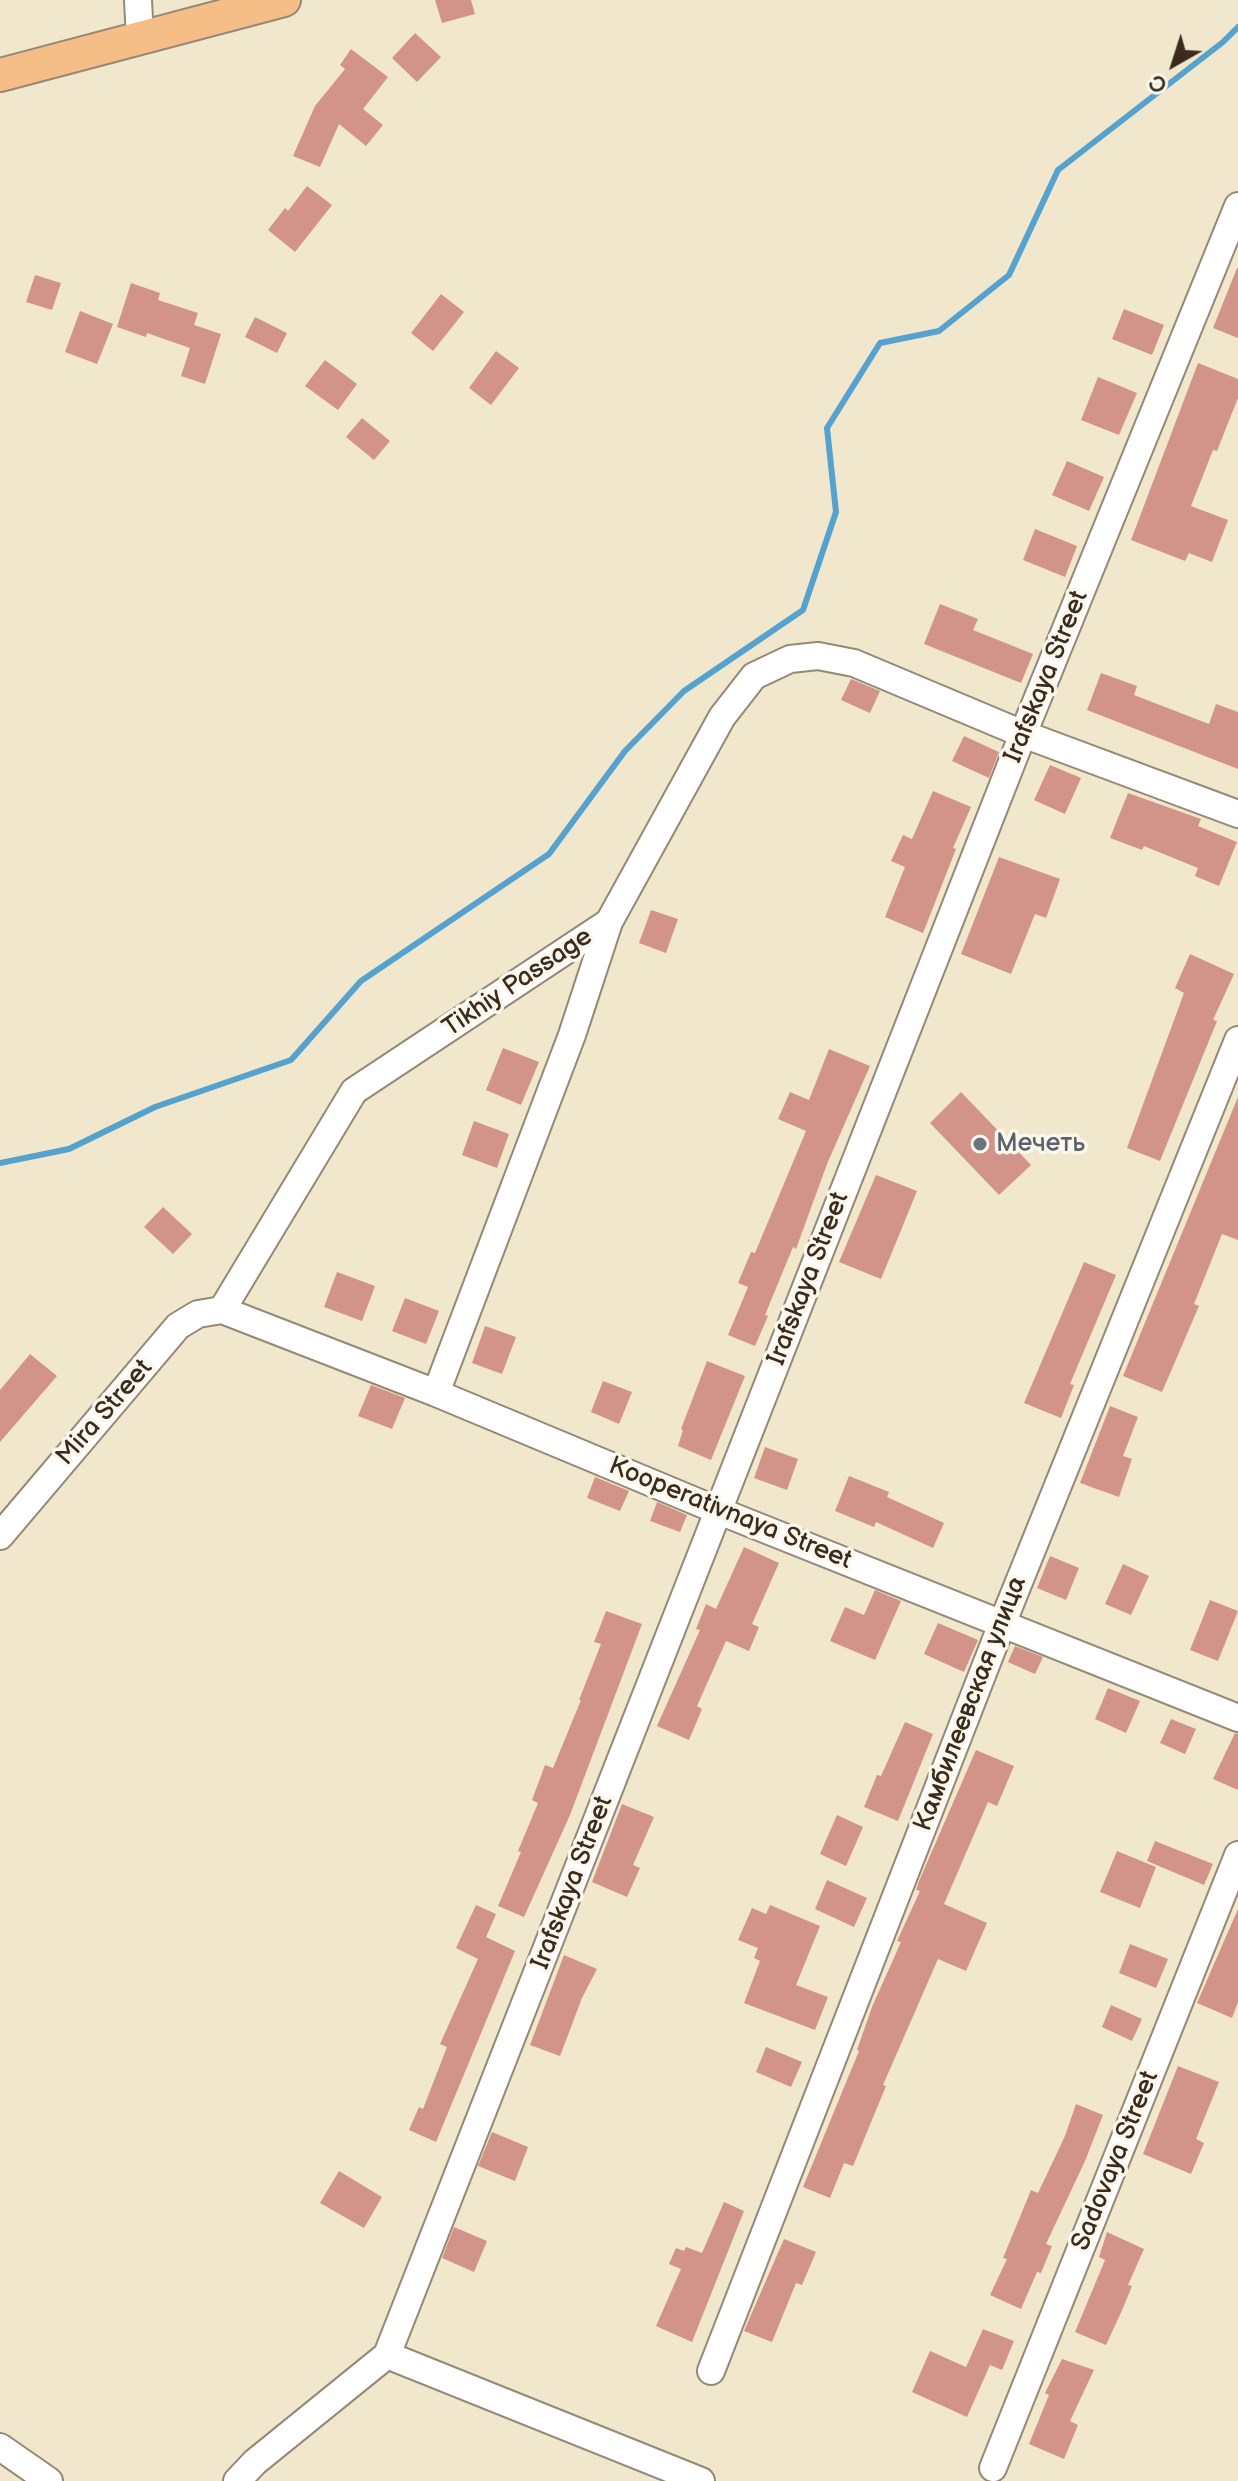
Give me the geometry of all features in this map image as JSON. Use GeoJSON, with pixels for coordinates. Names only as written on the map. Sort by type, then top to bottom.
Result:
{"type":"FeatureCollection","features":[{"type":"Feature","properties":{"kind":"main road"},"geometry":{"type":"LineString","coordinates":[[0,75],[284,0]]}},
{"type":"Feature","properties":{"kind":"street"},"geometry":{"type":"LineString","coordinates":[[138,0],[140,39]]}},
{"type":"Feature","properties":{"kind":"street","name":"Irafskaya Street"},"geometry":{"type":"LineString","coordinates":[[387,2355],[1023,734],[1238,206]]}},
{"type":"Feature","properties":{"kind":"street","name":"Tikhiy Passage"},"geometry":{"type":"LineString","coordinates":[[222,1310],[354,1091],[609,922],[722,717],[754,676],[790,659],[818,656],[854,663],[1023,734],[1238,814]]}},
{"type":"Feature","properties":{"kind":"street"},"geometry":{"type":"LineString","coordinates":[[436,1393],[572,1035],[609,922]]}},
{"type":"Feature","properties":{"kind":"street","name":"Камбилеевская улица"},"geometry":{"type":"LineString","coordinates":[[711,2371],[1002,1624],[1238,1040]]}},
{"type":"Feature","properties":{"kind":"street","name":"Kooperativnaya Street"},"geometry":{"type":"LineString","coordinates":[[222,1310],[436,1393],[719,1511],[1238,1718]]}},
{"type":"Feature","properties":{"kind":"street","name":"Mira Street"},"geometry":{"type":"LineString","coordinates":[[0,1536],[178,1326],[198,1314],[222,1310]]}},
{"type":"Feature","properties":{"kind":"street","name":"Sadovaya Street"},"geometry":{"type":"LineString","coordinates":[[993,2468],[1238,1855]]}},
{"type":"Feature","properties":{"kind":"street"},"geometry":{"type":"LineString","coordinates":[[237,2481],[255,2462],[387,2355],[656,2474],[701,2481]]}},
{"type":"Feature","properties":{"kind":"street"},"geometry":{"type":"LineString","coordinates":[[0,2447],[49,2481]]}},
{"type":"Feature","properties":{"kind":"building"},"geometry":{"type":"Polygon","coordinates":[[[435,0],[471,0],[475,14],[442,23],[435,0]]]}},
{"type":"Feature","properties":{"kind":"building"},"geometry":{"type":"Polygon","coordinates":[[[415,33],[441,57],[417,82],[392,58],[415,33]]]}},
{"type":"Feature","properties":{"kind":"building"},"geometry":{"type":"Polygon","coordinates":[[[351,49],[388,77],[363,109],[383,125],[366,146],[339,124],[320,167],[293,156],[315,106],[345,69],[340,65],[351,49]]]}},
{"type":"Feature","properties":{"kind":"building"},"geometry":{"type":"Polygon","coordinates":[[[307,186],[332,205],[295,252],[268,230],[307,186]]]}},
{"type":"Feature","properties":{"kind":"building"},"geometry":{"type":"Polygon","coordinates":[[[1238,268],[1238,338],[1213,328],[1238,268]]]}},
{"type":"Feature","properties":{"kind":"building"},"geometry":{"type":"Polygon","coordinates":[[[35,275],[61,283],[52,310],[26,302],[35,275]]]}},
{"type":"Feature","properties":{"kind":"building"},"geometry":{"type":"Polygon","coordinates":[[[131,283],[160,293],[158,300],[198,313],[194,325],[221,334],[205,384],[181,376],[190,348],[147,333],[146,337],[117,327],[131,283]]]}},
{"type":"Feature","properties":{"kind":"building"},"geometry":{"type":"Polygon","coordinates":[[[441,294],[464,312],[433,351],[411,333],[441,294]]]}},
{"type":"Feature","properties":{"kind":"building"},"geometry":{"type":"Polygon","coordinates":[[[1124,309],[1164,325],[1152,355],[1112,339],[1124,309]]]}},
{"type":"Feature","properties":{"kind":"building"},"geometry":{"type":"Polygon","coordinates":[[[80,311],[113,324],[97,364],[65,352],[80,311]]]}},
{"type":"Feature","properties":{"kind":"building"},"geometry":{"type":"Polygon","coordinates":[[[255,317],[287,333],[277,353],[245,337],[255,317]]]}},
{"type":"Feature","properties":{"kind":"building"},"geometry":{"type":"Polygon","coordinates":[[[496,351],[519,368],[491,405],[469,388],[496,351]]]}},
{"type":"Feature","properties":{"kind":"building"},"geometry":{"type":"Polygon","coordinates":[[[325,360],[357,384],[338,410],[305,386],[325,360]]]}},
{"type":"Feature","properties":{"kind":"building"},"geometry":{"type":"Polygon","coordinates":[[[1198,363],[1238,379],[1238,398],[1191,506],[1228,520],[1212,562],[1189,553],[1185,561],[1131,540],[1198,363]]]}},
{"type":"Feature","properties":{"kind":"building"},"geometry":{"type":"Polygon","coordinates":[[[1098,377],[1137,393],[1119,435],[1081,420],[1098,377]]]}},
{"type":"Feature","properties":{"kind":"building"},"geometry":{"type":"Polygon","coordinates":[[[362,418],[390,441],[374,460],[346,437],[362,418]]]}},
{"type":"Feature","properties":{"kind":"building"},"geometry":{"type":"Polygon","coordinates":[[[1067,461],[1104,477],[1089,511],[1052,495],[1067,461]]]}},
{"type":"Feature","properties":{"kind":"building"},"geometry":{"type":"Polygon","coordinates":[[[1035,529],[1077,546],[1065,577],[1023,560],[1035,529]]]}},
{"type":"Feature","properties":{"kind":"building"},"geometry":{"type":"Polygon","coordinates":[[[940,604],[978,619],[973,630],[1033,654],[1021,683],[924,644],[940,604]]]}},
{"type":"Feature","properties":{"kind":"building"},"geometry":{"type":"Polygon","coordinates":[[[1101,673],[1137,686],[1134,695],[1209,724],[1216,704],[1238,712],[1238,769],[1087,710],[1101,673]]]}},
{"type":"Feature","properties":{"kind":"building"},"geometry":{"type":"Polygon","coordinates":[[[851,679],[880,691],[870,713],[841,700],[851,679]]]}},
{"type":"Feature","properties":{"kind":"building"},"geometry":{"type":"Polygon","coordinates":[[[964,736],[999,752],[989,778],[952,761],[964,736]]]}},
{"type":"Feature","properties":{"kind":"building"},"geometry":{"type":"Polygon","coordinates":[[[1050,765],[1081,778],[1065,814],[1034,800],[1050,765]]]}},
{"type":"Feature","properties":{"kind":"building"},"geometry":{"type":"Polygon","coordinates":[[[933,791],[971,807],[923,933],[885,917],[905,867],[891,861],[903,835],[912,839],[933,791]]]}},
{"type":"Feature","properties":{"kind":"building"},"geometry":{"type":"Polygon","coordinates":[[[1128,793],[1201,819],[1198,826],[1237,842],[1219,886],[1195,876],[1198,868],[1144,846],[1142,850],[1110,838],[1128,793]]]}},
{"type":"Feature","properties":{"kind":"building"},"geometry":{"type":"Polygon","coordinates":[[[999,857],[1060,879],[1046,918],[1035,914],[1011,974],[961,954],[999,857]]]}},
{"type":"Feature","properties":{"kind":"building"},"geometry":{"type":"Polygon","coordinates":[[[651,910],[678,919],[666,953],[639,943],[651,910]]]}},
{"type":"Feature","properties":{"kind":"building"},"geometry":{"type":"Polygon","coordinates":[[[1190,954],[1234,974],[1213,1020],[1217,1021],[1160,1161],[1127,1148],[1184,993],[1175,988],[1190,954]]]}},
{"type":"Feature","properties":{"kind":"building"},"geometry":{"type":"Polygon","coordinates":[[[503,1048],[539,1062],[521,1105],[486,1090],[503,1048]]]}},
{"type":"Feature","properties":{"kind":"building"},"geometry":{"type":"Polygon","coordinates":[[[829,1049],[870,1066],[827,1164],[796,1249],[793,1247],[755,1346],[728,1335],[748,1287],[738,1283],[751,1252],[755,1253],[806,1131],[778,1119],[790,1092],[809,1100],[829,1049]]]}},
{"type":"Feature","properties":{"kind":"building","name":"Мечеть"},"geometry":{"type":"Polygon","coordinates":[[[961,1092],[1031,1165],[999,1195],[930,1123],[961,1092]]]}},
{"type":"Feature","properties":{"kind":"building"},"geometry":{"type":"Polygon","coordinates":[[[1238,1097],[1238,1240],[1222,1234],[1194,1304],[1199,1306],[1162,1392],[1123,1376],[1238,1097]]]}},
{"type":"Feature","properties":{"kind":"building"},"geometry":{"type":"Polygon","coordinates":[[[474,1121],[509,1134],[497,1168],[462,1155],[474,1121]]]}},
{"type":"Feature","properties":{"kind":"building"},"geometry":{"type":"Polygon","coordinates":[[[876,1175],[917,1191],[881,1279],[839,1262],[876,1175]]]}},
{"type":"Feature","properties":{"kind":"building"},"geometry":{"type":"Polygon","coordinates":[[[163,1207],[192,1234],[173,1254],[144,1227],[163,1207]]]}},
{"type":"Feature","properties":{"kind":"building"},"geometry":{"type":"Polygon","coordinates":[[[1084,1262],[1116,1275],[1070,1384],[1074,1385],[1061,1418],[1024,1403],[1084,1262]]]}},
{"type":"Feature","properties":{"kind":"building"},"geometry":{"type":"Polygon","coordinates":[[[337,1272],[375,1286],[362,1321],[324,1307],[337,1272]]]}},
{"type":"Feature","properties":{"kind":"building"},"geometry":{"type":"Polygon","coordinates":[[[405,1298],[439,1311],[426,1344],[392,1331],[405,1298]]]}},
{"type":"Feature","properties":{"kind":"building"},"geometry":{"type":"Polygon","coordinates":[[[485,1326],[516,1337],[502,1374],[472,1363],[485,1326]]]}},
{"type":"Feature","properties":{"kind":"building"},"geometry":{"type":"Polygon","coordinates":[[[30,1354],[57,1376],[0,1442],[0,1390],[30,1354]]]}},
{"type":"Feature","properties":{"kind":"building"},"geometry":{"type":"Polygon","coordinates":[[[707,1361],[745,1376],[711,1460],[678,1446],[681,1429],[707,1361]]]}},
{"type":"Feature","properties":{"kind":"building"},"geometry":{"type":"Polygon","coordinates":[[[603,1381],[632,1392],[619,1424],[591,1412],[603,1381]]]}},
{"type":"Feature","properties":{"kind":"building"},"geometry":{"type":"Polygon","coordinates":[[[371,1385],[405,1398],[392,1429],[358,1416],[371,1385]]]}},
{"type":"Feature","properties":{"kind":"building"},"geometry":{"type":"Polygon","coordinates":[[[1110,1406],[1138,1417],[1123,1456],[1132,1459],[1119,1497],[1080,1483],[1110,1406]]]}},
{"type":"Feature","properties":{"kind":"building"},"geometry":{"type":"Polygon","coordinates":[[[765,1447],[798,1459],[787,1490],[754,1478],[765,1447]]]}},
{"type":"Feature","properties":{"kind":"building"},"geometry":{"type":"Polygon","coordinates":[[[849,1476],[889,1492],[887,1497],[944,1523],[933,1548],[876,1522],[874,1527],[835,1511],[849,1476]]]}},
{"type":"Feature","properties":{"kind":"building"},"geometry":{"type":"Polygon","coordinates":[[[595,1477],[629,1491],[620,1511],[587,1498],[595,1477]]]}},
{"type":"Feature","properties":{"kind":"building"},"geometry":{"type":"Polygon","coordinates":[[[657,1502],[687,1515],[680,1532],[650,1521],[657,1502]]]}},
{"type":"Feature","properties":{"kind":"building"},"geometry":{"type":"Polygon","coordinates":[[[744,1547],[779,1563],[752,1624],[759,1627],[749,1651],[726,1641],[697,1706],[702,1709],[689,1740],[657,1726],[700,1630],[696,1629],[706,1604],[716,1609],[744,1547]]]}},
{"type":"Feature","properties":{"kind":"building"},"geometry":{"type":"Polygon","coordinates":[[[1050,1556],[1079,1568],[1066,1600],[1037,1588],[1050,1556]]]}},
{"type":"Feature","properties":{"kind":"building"},"geometry":{"type":"Polygon","coordinates":[[[1123,1564],[1149,1576],[1131,1615],[1105,1604],[1123,1564]]]}},
{"type":"Feature","properties":{"kind":"building"},"geometry":{"type":"Polygon","coordinates":[[[875,1590],[901,1601],[875,1660],[830,1641],[845,1607],[864,1615],[875,1590]]]}},
{"type":"Feature","properties":{"kind":"building"},"geometry":{"type":"Polygon","coordinates":[[[1210,1600],[1238,1611],[1218,1661],[1190,1650],[1210,1600]]]}},
{"type":"Feature","properties":{"kind":"building"},"geometry":{"type":"Polygon","coordinates":[[[606,1611],[642,1624],[570,1815],[524,1917],[498,1906],[538,1803],[532,1800],[545,1765],[553,1768],[581,1700],[601,1644],[594,1642],[606,1611]]]}},
{"type":"Feature","properties":{"kind":"building"},"geometry":{"type":"Polygon","coordinates":[[[938,1623],[978,1640],[964,1672],[924,1654],[938,1623]]]}},
{"type":"Feature","properties":{"kind":"building"},"geometry":{"type":"Polygon","coordinates":[[[1015,1646],[1043,1657],[1035,1674],[1008,1662],[1015,1646]]]}},
{"type":"Feature","properties":{"kind":"building"},"geometry":{"type":"Polygon","coordinates":[[[1108,1688],[1140,1701],[1126,1733],[1095,1719],[1108,1688]]]}},
{"type":"Feature","properties":{"kind":"building"},"geometry":{"type":"Polygon","coordinates":[[[1171,1719],[1196,1729],[1185,1754],[1160,1743],[1171,1719]]]}},
{"type":"Feature","properties":{"kind":"building"},"geometry":{"type":"Polygon","coordinates":[[[905,1722],[933,1734],[898,1821],[864,1807],[905,1722]]]}},
{"type":"Feature","properties":{"kind":"building"},"geometry":{"type":"Polygon","coordinates":[[[1235,1733],[1238,1734],[1238,1790],[1213,1779],[1235,1733]]]}},
{"type":"Feature","properties":{"kind":"building"},"geometry":{"type":"Polygon","coordinates":[[[976,1750],[1014,1766],[997,1806],[988,1802],[944,1904],[987,1923],[966,1971],[938,1959],[883,2085],[886,2086],[853,2166],[844,2163],[830,2198],[803,2187],[859,2051],[872,2007],[901,1942],[897,1941],[920,1891],[916,1890],[919,1881],[976,1750]]]}},
{"type":"Feature","properties":{"kind":"building"},"geometry":{"type":"Polygon","coordinates":[[[622,1804],[654,1817],[633,1865],[640,1868],[627,1897],[592,1882],[622,1804]]]}},
{"type":"Feature","properties":{"kind":"building"},"geometry":{"type":"Polygon","coordinates":[[[837,1815],[863,1827],[846,1866],[820,1854],[837,1815]]]}},
{"type":"Feature","properties":{"kind":"building"},"geometry":{"type":"Polygon","coordinates":[[[1155,1841],[1213,1864],[1204,1885],[1147,1861],[1155,1841]]]}},
{"type":"Feature","properties":{"kind":"building"},"geometry":{"type":"Polygon","coordinates":[[[1117,1851],[1156,1867],[1140,1908],[1100,1892],[1117,1851]]]}},
{"type":"Feature","properties":{"kind":"building"},"geometry":{"type":"Polygon","coordinates":[[[827,1880],[867,1898],[854,1927],[815,1909],[827,1880]]]}},
{"type":"Feature","properties":{"kind":"building"},"geometry":{"type":"Polygon","coordinates":[[[476,1905],[496,1914],[486,1937],[515,1951],[436,2142],[409,2130],[419,2107],[423,2109],[447,2047],[440,2044],[478,1959],[456,1948],[476,1905]]]}},
{"type":"Feature","properties":{"kind":"building"},"geometry":{"type":"Polygon","coordinates":[[[770,1905],[820,1926],[796,1985],[828,1997],[815,2030],[744,2003],[760,1961],[754,1958],[758,1948],[738,1940],[752,1908],[766,1914],[770,1905]]]}},
{"type":"Feature","properties":{"kind":"building"},"geometry":{"type":"Polygon","coordinates":[[[1238,1909],[1238,2002],[1232,2018],[1197,2003],[1238,1909]]]}},
{"type":"Feature","properties":{"kind":"building"},"geometry":{"type":"Polygon","coordinates":[[[1130,1944],[1168,1959],[1156,1988],[1119,1973],[1130,1944]]]}},
{"type":"Feature","properties":{"kind":"building"},"geometry":{"type":"Polygon","coordinates":[[[564,1955],[597,1969],[582,1998],[560,2056],[530,2045],[564,1955]]]}},
{"type":"Feature","properties":{"kind":"building"},"geometry":{"type":"Polygon","coordinates":[[[1111,2005],[1142,2019],[1132,2041],[1102,2027],[1111,2005]]]}},
{"type":"Feature","properties":{"kind":"building"},"geometry":{"type":"Polygon","coordinates":[[[766,2047],[802,2062],[791,2087],[756,2072],[766,2047]]]}},
{"type":"Feature","properties":{"kind":"building"},"geometry":{"type":"Polygon","coordinates":[[[1178,2066],[1219,2082],[1196,2139],[1204,2143],[1191,2174],[1143,2154],[1178,2066]]]}},
{"type":"Feature","properties":{"kind":"building"},"geometry":{"type":"Polygon","coordinates":[[[1076,2104],[1103,2115],[1046,2244],[1052,2246],[1041,2273],[1037,2272],[1021,2309],[990,2295],[1007,2259],[1003,2258],[1031,2190],[1038,2193],[1065,2136],[1076,2104]]]}},
{"type":"Feature","properties":{"kind":"building"},"geometry":{"type":"Polygon","coordinates":[[[492,2132],[528,2147],[515,2181],[478,2166],[492,2132]]]}},
{"type":"Feature","properties":{"kind":"building"},"geometry":{"type":"Polygon","coordinates":[[[339,2171],[382,2197],[364,2228],[320,2203],[339,2171]]]}},
{"type":"Feature","properties":{"kind":"building"},"geometry":{"type":"Polygon","coordinates":[[[724,2202],[744,2211],[692,2342],[656,2326],[681,2269],[669,2264],[676,2248],[684,2251],[686,2247],[702,2253],[724,2202]]]}},
{"type":"Feature","properties":{"kind":"building"},"geometry":{"type":"Polygon","coordinates":[[[454,2227],[487,2241],[474,2272],[442,2258],[454,2227]]]}},
{"type":"Feature","properties":{"kind":"building"},"geometry":{"type":"Polygon","coordinates":[[[1107,2232],[1144,2249],[1128,2285],[1132,2286],[1106,2345],[1075,2332],[1105,2260],[1099,2257],[1107,2232]]]}},
{"type":"Feature","properties":{"kind":"building"},"geometry":{"type":"Polygon","coordinates":[[[784,2239],[816,2252],[802,2285],[796,2283],[772,2342],[744,2331],[784,2239]]]}},
{"type":"Feature","properties":{"kind":"building"},"geometry":{"type":"Polygon","coordinates":[[[983,2329],[1014,2341],[1002,2370],[990,2365],[967,2417],[912,2392],[930,2351],[966,2367],[983,2329]]]}},
{"type":"Feature","properties":{"kind":"building"},"geometry":{"type":"Polygon","coordinates":[[[1062,2359],[1094,2370],[1070,2421],[1078,2425],[1064,2459],[1029,2444],[1049,2395],[1045,2393],[1062,2359]]]}},
{"type":"Feature","properties":{"kind":"waterway"},"geometry":{"type":"LineString","coordinates":[[0,1163],[69,1149],[155,1107],[291,1060],[361,981],[549,854],[625,751],[684,691],[803,610],[836,512],[827,428],[880,343],[939,331],[1009,275],[1058,170],[1223,42],[1238,27]]}},
{"type":"Feature","properties":{"kind":"place","name":"Мечеть"},"geometry":{"type":"Point","coordinates":[980,1144]}}]}
